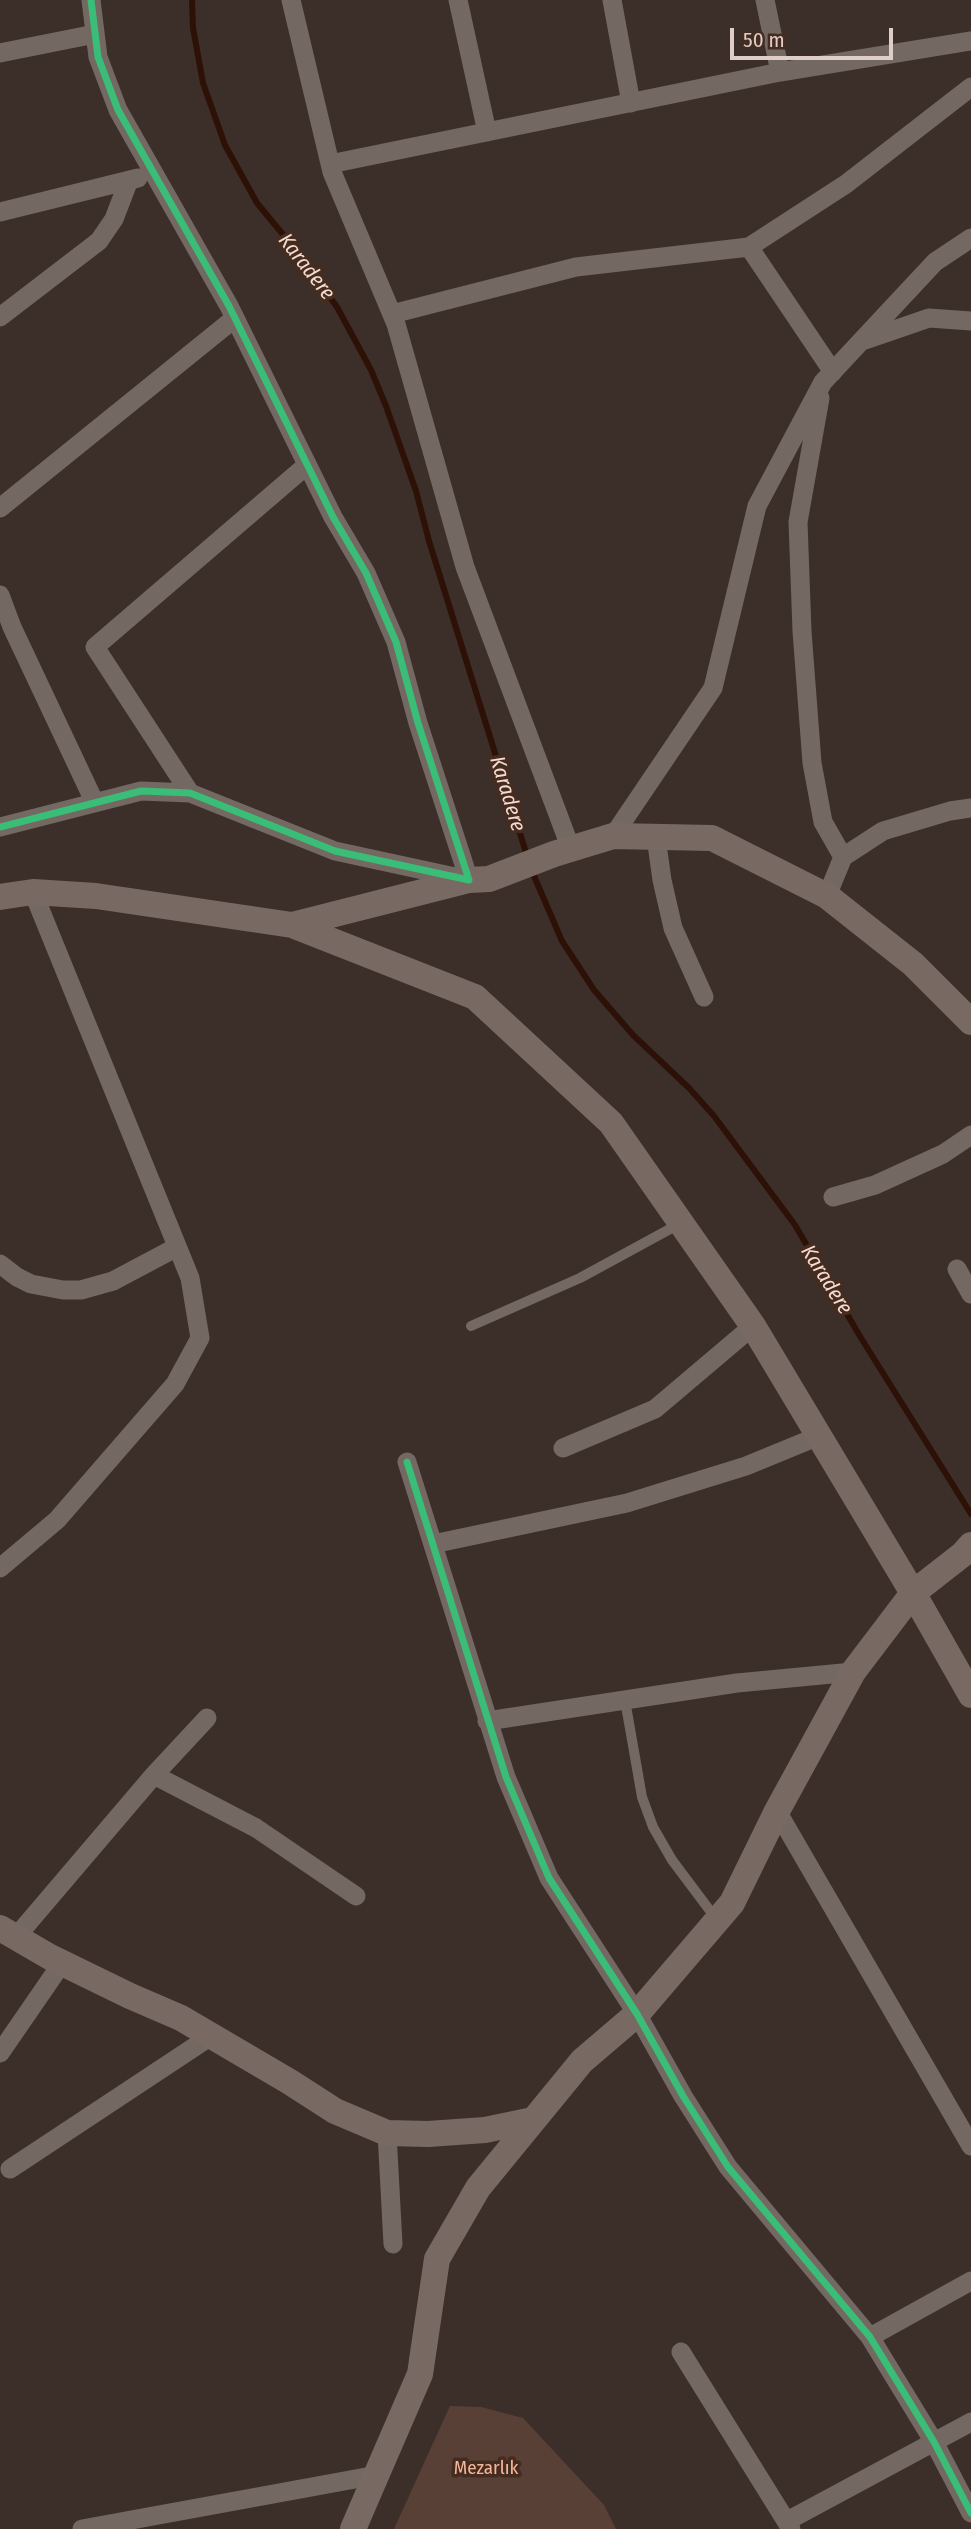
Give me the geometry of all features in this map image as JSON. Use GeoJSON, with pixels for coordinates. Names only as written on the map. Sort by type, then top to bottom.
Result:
{"type":"FeatureCollection","features":[{"type":"Feature","properties":{"kind":"street"},"geometry":{"type":"LineString","coordinates":[[91,0],[97,57],[118,110],[234,318],[332,517],[366,573],[396,642],[418,723],[479,880]]}},
{"type":"Feature","properties":{"kind":"street"},"geometry":{"type":"LineString","coordinates":[[291,0],[330,164],[392,314],[465,567],[562,852]]}},
{"type":"Feature","properties":{"kind":"street"},"geometry":{"type":"LineString","coordinates":[[458,0],[487,132]]}},
{"type":"Feature","properties":{"kind":"street"},"geometry":{"type":"LineString","coordinates":[[612,0],[631,103]]}},
{"type":"Feature","properties":{"kind":"street"},"geometry":{"type":"LineString","coordinates":[[765,0],[780,72]]}},
{"type":"Feature","properties":{"kind":"street"},"geometry":{"type":"LineString","coordinates":[[0,54],[95,34]]}},
{"type":"Feature","properties":{"kind":"street"},"geometry":{"type":"LineString","coordinates":[[330,164],[780,72],[971,41]]}},
{"type":"Feature","properties":{"kind":"street"},"geometry":{"type":"LineString","coordinates":[[392,314],[576,267],[750,247],[846,184],[971,87]]}},
{"type":"Feature","properties":{"kind":"street"},"geometry":{"type":"LineString","coordinates":[[0,212],[152,174]]}},
{"type":"Feature","properties":{"kind":"street"},"geometry":{"type":"LineString","coordinates":[[0,317],[99,241],[114,219],[129,180]]}},
{"type":"Feature","properties":{"kind":"street"},"geometry":{"type":"LineString","coordinates":[[613,836],[713,688],[757,506],[828,377],[935,262],[971,238]]}},
{"type":"Feature","properties":{"kind":"street"},"geometry":{"type":"LineString","coordinates":[[750,247],[828,377],[798,522],[802,631],[812,763],[823,821],[843,857]]}},
{"type":"Feature","properties":{"kind":"street"},"geometry":{"type":"LineString","coordinates":[[0,508],[234,318]]}},
{"type":"Feature","properties":{"kind":"street"},"geometry":{"type":"LineString","coordinates":[[864,340],[929,318],[971,321]]}},
{"type":"Feature","properties":{"kind":"street"},"geometry":{"type":"LineString","coordinates":[[190,793],[95,647],[307,465]]}},
{"type":"Feature","properties":{"kind":"street"},"geometry":{"type":"LineString","coordinates":[[0,595],[12,627],[94,801]]}},
{"type":"Feature","properties":{"kind":"street"},"geometry":{"type":"LineString","coordinates":[[0,827],[141,791],[190,793],[335,851],[479,880]]}},
{"type":"Feature","properties":{"kind":"street"},"geometry":{"type":"LineString","coordinates":[[827,896],[843,857],[883,831],[950,811],[971,808]]}},
{"type":"Feature","properties":{"kind":"street"},"geometry":{"type":"LineString","coordinates":[[292,925],[479,880],[613,836],[712,838],[827,896],[913,964],[971,1022]]}},
{"type":"Feature","properties":{"kind":"street"},"geometry":{"type":"LineString","coordinates":[[656,837],[673,928],[704,997]]}},
{"type":"Feature","properties":{"kind":"street"},"geometry":{"type":"LineString","coordinates":[[0,1568],[57,1520],[175,1384],[200,1338],[190,1278],[33,892]]}},
{"type":"Feature","properties":{"kind":"street"},"geometry":{"type":"LineString","coordinates":[[0,897],[33,892],[96,896],[292,925],[475,997],[611,1123],[753,1326],[971,1695]]}},
{"type":"Feature","properties":{"kind":"street"},"geometry":{"type":"LineString","coordinates":[[832,1197],[875,1185],[943,1154],[971,1135]]}},
{"type":"Feature","properties":{"kind":"street"},"geometry":{"type":"LineString","coordinates":[[0,1265],[31,1284],[80,1290],[113,1281],[177,1247]]}},
{"type":"Feature","properties":{"kind":"street"},"geometry":{"type":"LineString","coordinates":[[957,1269],[971,1294]]}},
{"type":"Feature","properties":{"kind":"street"},"geometry":{"type":"LineString","coordinates":[[563,1448],[655,1409],[753,1326]]}},
{"type":"Feature","properties":{"kind":"street"},"geometry":{"type":"LineString","coordinates":[[433,1544],[627,1503],[746,1466],[819,1436]]}},
{"type":"Feature","properties":{"kind":"street"},"geometry":{"type":"LineString","coordinates":[[407,1462],[506,1777],[549,1878],[637,2014],[683,2096],[728,2167],[870,2337],[934,2442],[971,2513]]}},
{"type":"Feature","properties":{"kind":"street"},"geometry":{"type":"LineString","coordinates":[[353,2529],[420,2374],[437,2259],[478,2188],[582,2061],[637,2014],[732,1903],[776,1811],[852,1672],[913,1593],[967,1550]]}},
{"type":"Feature","properties":{"kind":"street"},"geometry":{"type":"LineString","coordinates":[[487,1720],[737,1683],[852,1672]]}},
{"type":"Feature","properties":{"kind":"street"},"geometry":{"type":"LineString","coordinates":[[207,1718],[8,1932],[130,1996],[181,2018],[335,2111],[387,2133],[428,2134],[485,2130],[533,2120]]}},
{"type":"Feature","properties":{"kind":"street"},"geometry":{"type":"LineString","coordinates":[[154,1775],[256,1828],[356,1896]]}},
{"type":"Feature","properties":{"kind":"street"},"geometry":{"type":"LineString","coordinates":[[776,1811],[971,2146]]}},
{"type":"Feature","properties":{"kind":"street"},"geometry":{"type":"LineString","coordinates":[[0,2053],[62,1962]]}},
{"type":"Feature","properties":{"kind":"street"},"geometry":{"type":"LineString","coordinates":[[10,2169],[211,2036]]}},
{"type":"Feature","properties":{"kind":"street"},"geometry":{"type":"LineString","coordinates":[[387,2133],[393,2244]]}},
{"type":"Feature","properties":{"kind":"street"},"geometry":{"type":"LineString","coordinates":[[870,2337],[971,2281]]}},
{"type":"Feature","properties":{"kind":"street"},"geometry":{"type":"LineString","coordinates":[[681,2352],[789,2525],[971,2422]]}},
{"type":"Feature","properties":{"kind":"street"},"geometry":{"type":"LineString","coordinates":[[82,2529],[377,2474]]}},
{"type":"Feature","properties":{"kind":"lane"},"geometry":{"type":"LineString","coordinates":[[471,1326],[580,1278],[681,1223]]}},
{"type":"Feature","properties":{"kind":"lane"},"geometry":{"type":"LineString","coordinates":[[625,1700],[642,1797],[653,1827],[673,1860],[717,1920]]}},
{"type":"Feature","properties":{"kind":"green space","name":"Mezarlık"},"geometry":{"type":"Polygon","coordinates":[[[450,2406],[481,2407],[523,2418],[604,2505],[616,2529],[394,2529],[450,2406]]]}},
{"type":"Feature","properties":{"kind":"waterway","name":"Karadere"},"geometry":{"type":"LineString","coordinates":[[192,0],[193,28],[203,83],[225,145],[257,203],[299,254],[337,307],[371,370],[386,406],[416,491],[429,541],[528,859]]}},
{"type":"Feature","properties":{"kind":"waterway","name":"Karadere"},"geometry":{"type":"LineString","coordinates":[[531,869],[562,941],[594,990],[633,1035],[689,1088],[714,1116],[795,1225],[861,1338],[971,1514]]}},
{"type":"Feature","properties":{"kind":"cycle path"},"geometry":{"type":"LineString","coordinates":[[0,827],[141,791],[190,793],[335,851],[469,880],[418,723],[396,642],[366,573],[333,517],[229,306],[118,110],[98,57],[91,0]]}},
{"type":"Feature","properties":{"kind":"cycle path"},"geometry":{"type":"LineString","coordinates":[[407,1462],[506,1777],[549,1878],[637,2014],[683,2096],[728,2167],[870,2337],[934,2442],[971,2513]]}}]}
